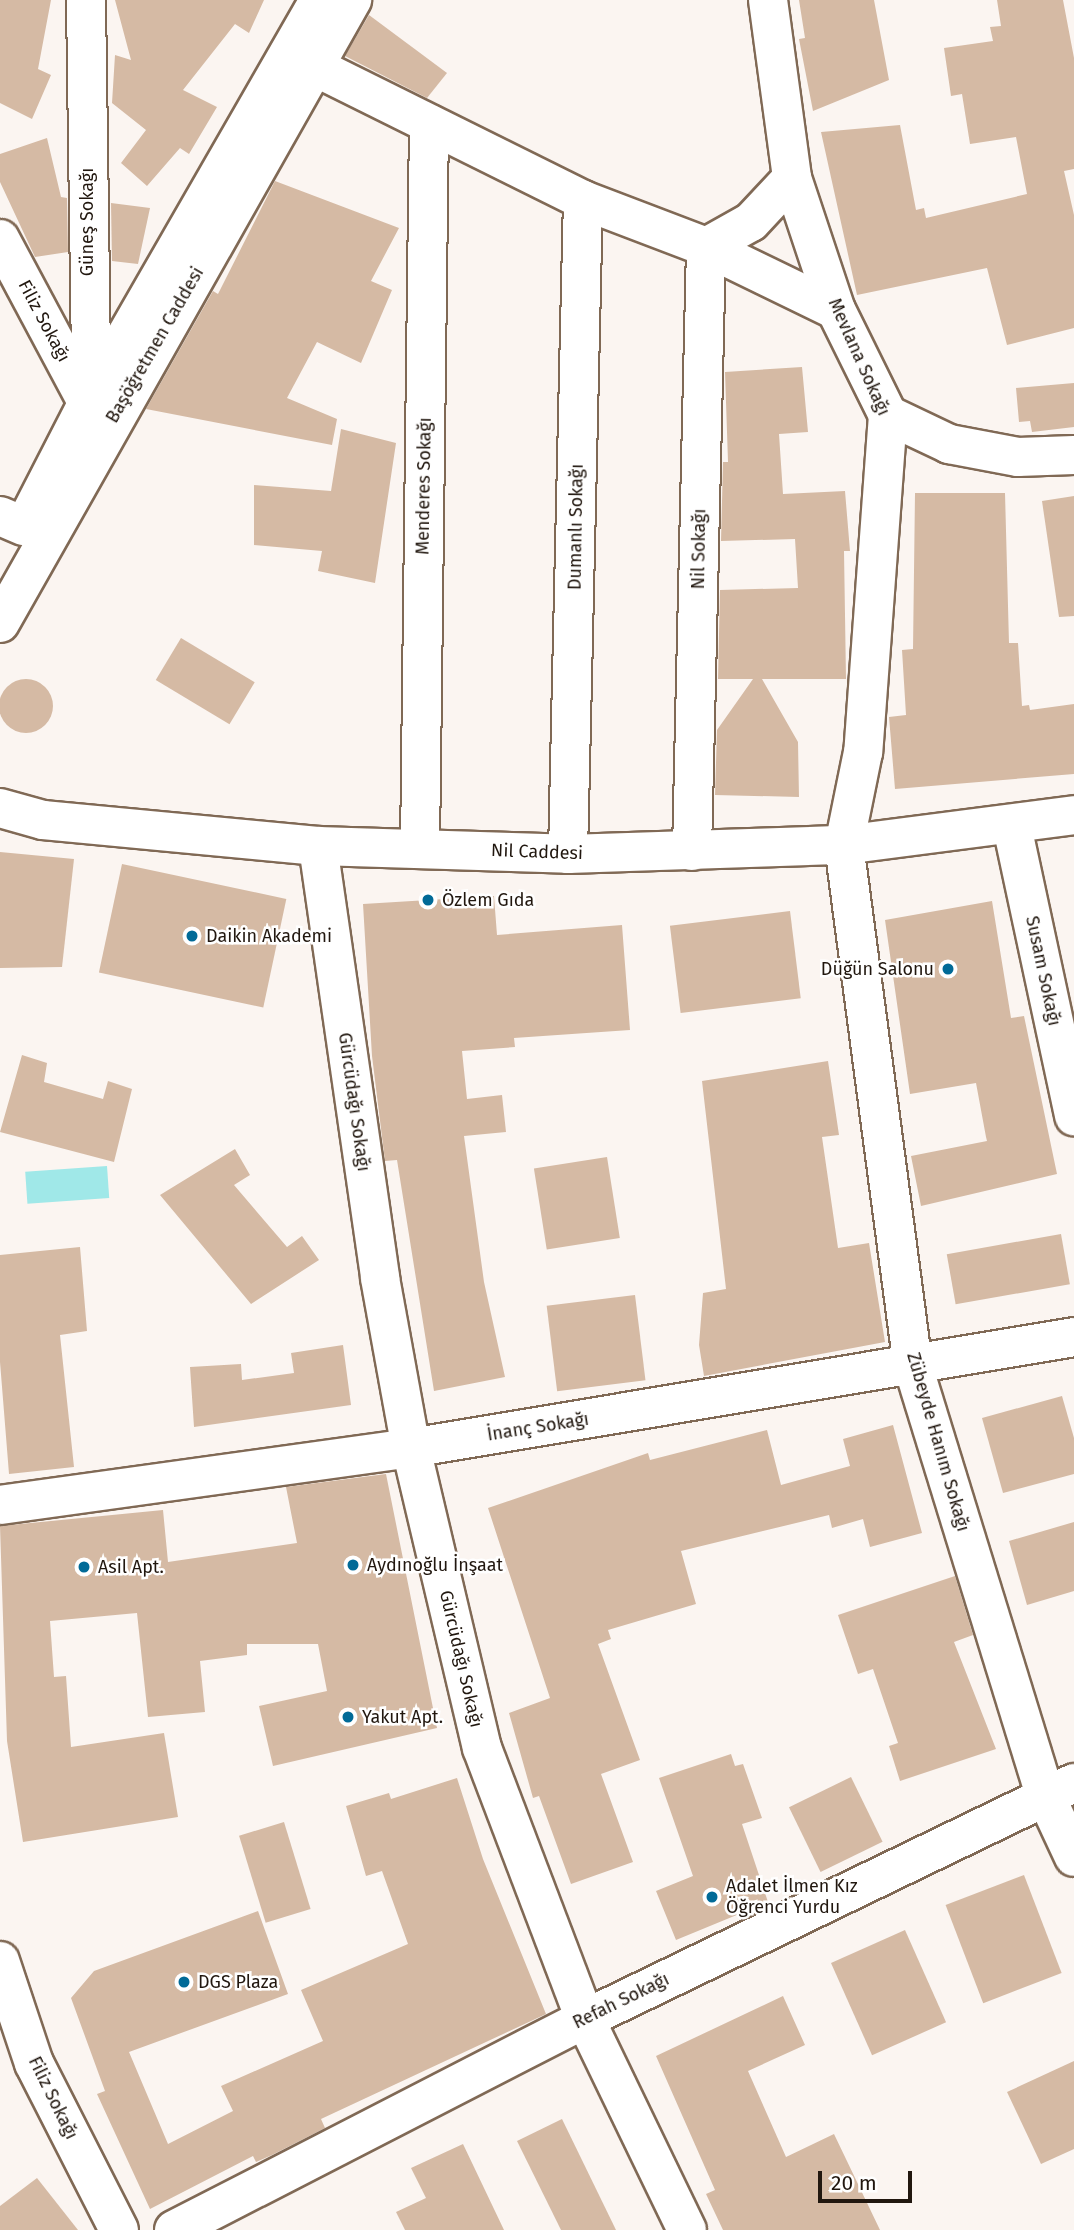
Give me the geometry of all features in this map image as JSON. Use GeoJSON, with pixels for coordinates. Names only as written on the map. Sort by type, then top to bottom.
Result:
{"type":"FeatureCollection","features":[{"type":"Feature","properties":{"kind":"street","name":"Güneş Sokağı"},"geometry":{"type":"LineString","coordinates":[[86,0],[88,402],[99,443]]}},
{"type":"Feature","properties":{"kind":"street","name":"Başöğretmen Caddesi"},"geometry":{"type":"LineString","coordinates":[[0,623],[99,443],[301,61],[319,0]]}},
{"type":"Feature","properties":{"kind":"street","name":"Başöğretmen Caddesi"},"geometry":{"type":"LineString","coordinates":[[0,572],[12,521],[301,61],[352,0]]}},
{"type":"Feature","properties":{"kind":"street","name":"Mevlana Sokağı"},"geometry":{"type":"LineString","coordinates":[[768,0],[792,178],[836,310],[888,415],[863,752],[844,845]]}},
{"type":"Feature","properties":{"kind":"street"},"geometry":{"type":"LineString","coordinates":[[301,61],[583,200],[706,247],[836,310]]}},
{"type":"Feature","properties":{"kind":"street","name":"Menderes Sokağı"},"geometry":{"type":"LineString","coordinates":[[420,848],[429,124]]}},
{"type":"Feature","properties":{"kind":"street"},"geometry":{"type":"LineString","coordinates":[[706,247],[751,222],[792,178]]}},
{"type":"Feature","properties":{"kind":"street","name":"Dumanlı Sokağı"},"geometry":{"type":"LineString","coordinates":[[568,855],[583,200]]}},
{"type":"Feature","properties":{"kind":"street","name":"Filiz Sokağı"},"geometry":{"type":"LineString","coordinates":[[0,239],[88,402]]}},
{"type":"Feature","properties":{"kind":"street","name":"Nil Sokağı"},"geometry":{"type":"LineString","coordinates":[[692,851],[706,247]]}},
{"type":"Feature","properties":{"kind":"street"},"geometry":{"type":"LineString","coordinates":[[888,415],[948,444],[1018,457],[1074,455]]}},
{"type":"Feature","properties":{"kind":"street","name":"Nil Caddesi"},"geometry":{"type":"LineString","coordinates":[[0,808],[43,820],[318,846],[568,855],[844,845],[1013,826],[1074,815]]}},
{"type":"Feature","properties":{"kind":"street","name":"Susam Sokağı"},"geometry":{"type":"LineString","coordinates":[[1013,826],[1074,1116]]}},
{"type":"Feature","properties":{"kind":"street","name":"Zübeyde Hanım Sokağı"},"geometry":{"type":"LineString","coordinates":[[844,845],[913,1366],[1060,1790],[1074,1857]]}},
{"type":"Feature","properties":{"kind":"street","name":"Gürcüdağı Sokağı"},"geometry":{"type":"LineString","coordinates":[[318,846],[367,1196],[411,1448],[482,1748],[584,2019],[687,2230]]}},
{"type":"Feature","properties":{"kind":"street","name":"İnanç Sokağı"},"geometry":{"type":"LineString","coordinates":[[0,1505],[411,1448],[1074,1337]]}},
{"type":"Feature","properties":{"kind":"street","name":"Refah Sokağı"},"geometry":{"type":"LineString","coordinates":[[174,2230],[584,2019],[1060,1790]]}},
{"type":"Feature","properties":{"kind":"street","name":"Filiz Sokağı"},"geometry":{"type":"LineString","coordinates":[[0,1961],[34,2063],[119,2230]]}},
{"type":"Feature","properties":{"kind":"water"},"geometry":{"type":"Polygon","coordinates":[[[107,1166],[109,1198],[27,1204],[25,1172],[107,1166]]]}},
{"type":"Feature","properties":{"kind":"building"},"geometry":{"type":"Polygon","coordinates":[[[0,0],[51,0],[38,69],[51,75],[32,119],[0,103],[0,0]]]}},
{"type":"Feature","properties":{"kind":"building"},"geometry":{"type":"Polygon","coordinates":[[[115,0],[264,0],[249,33],[235,24],[183,90],[217,107],[189,154],[180,148],[147,186],[121,163],[146,130],[112,103],[115,55],[131,60],[115,0]]]}},
{"type":"Feature","properties":{"kind":"building"},"geometry":{"type":"Polygon","coordinates":[[[799,0],[874,0],[889,80],[813,111],[799,39],[805,38],[799,0]]]}},
{"type":"Feature","properties":{"kind":"building"},"geometry":{"type":"Polygon","coordinates":[[[997,0],[1063,0],[1074,58],[1074,169],[1064,171],[1074,215],[1074,328],[1007,345],[987,268],[857,295],[821,132],[900,125],[916,210],[924,208],[926,218],[1027,194],[1016,137],[970,144],[962,94],[951,96],[944,48],[993,41],[990,27],[1001,26],[997,0]]]}},
{"type":"Feature","properties":{"kind":"building"},"geometry":{"type":"Polygon","coordinates":[[[369,15],[447,73],[427,98],[345,56],[369,15]]]}},
{"type":"Feature","properties":{"kind":"building"},"geometry":{"type":"Polygon","coordinates":[[[47,138],[61,197],[67,198],[68,252],[35,257],[0,182],[0,154],[47,138]]]}},
{"type":"Feature","properties":{"kind":"building"},"geometry":{"type":"Polygon","coordinates":[[[275,181],[399,228],[371,281],[392,290],[361,363],[317,342],[287,398],[337,419],[332,445],[146,409],[213,291],[218,294],[275,181]]]}},
{"type":"Feature","properties":{"kind":"building"},"geometry":{"type":"Polygon","coordinates":[[[111,203],[150,208],[138,264],[112,261],[111,203]]]}},
{"type":"Feature","properties":{"kind":"building"},"geometry":{"type":"Polygon","coordinates":[[[802,367],[808,432],[779,434],[783,494],[845,491],[850,551],[844,551],[846,679],[762,679],[798,742],[799,797],[715,795],[717,730],[753,679],[718,679],[720,590],[798,588],[795,539],[721,541],[723,462],[728,462],[725,372],[802,367]]]}},
{"type":"Feature","properties":{"kind":"building"},"geometry":{"type":"Polygon","coordinates":[[[1074,383],[1074,427],[1032,432],[1030,421],[1019,422],[1016,388],[1074,383]]]}},
{"type":"Feature","properties":{"kind":"building"},"geometry":{"type":"Polygon","coordinates":[[[341,429],[396,443],[375,583],[318,571],[322,551],[254,545],[254,485],[331,491],[341,429]]]}},
{"type":"Feature","properties":{"kind":"building"},"geometry":{"type":"Polygon","coordinates":[[[915,493],[1005,493],[1009,643],[1018,643],[1022,706],[1029,705],[1030,710],[1074,704],[1074,774],[895,789],[889,717],[906,715],[902,650],[913,649],[915,493]]]}},
{"type":"Feature","properties":{"kind":"building"},"geometry":{"type":"Polygon","coordinates":[[[1074,496],[1074,616],[1059,617],[1042,501],[1074,496]]]}},
{"type":"Feature","properties":{"kind":"building"},"geometry":{"type":"Polygon","coordinates":[[[181,638],[255,682],[229,724],[156,680],[181,638]]]}},
{"type":"Feature","properties":{"kind":"building"},"geometry":{"type":"Polygon","coordinates":[[[26,679],[45,687],[53,706],[45,725],[26,733],[7,725],[-1,706],[7,687],[26,679]]]}},
{"type":"Feature","properties":{"kind":"building"},"geometry":{"type":"Polygon","coordinates":[[[0,852],[74,859],[62,967],[0,968],[0,852]]]}},
{"type":"Feature","properties":{"kind":"building","name":"Daikin Akademi"},"geometry":{"type":"Polygon","coordinates":[[[122,864],[286,899],[263,1008],[99,973],[122,864]]]}},
{"type":"Feature","properties":{"kind":"building"},"geometry":{"type":"Polygon","coordinates":[[[494,896],[497,935],[622,925],[630,1030],[514,1038],[515,1047],[462,1051],[467,1099],[502,1095],[506,1132],[464,1136],[484,1282],[505,1377],[434,1391],[397,1160],[385,1161],[372,1056],[363,904],[494,896]]]}},
{"type":"Feature","properties":{"kind":"building"},"geometry":{"type":"Polygon","coordinates":[[[992,901],[1011,1018],[1024,1016],[1057,1174],[921,1206],[911,1156],[987,1141],[976,1083],[910,1094],[885,920],[992,901]]]}},
{"type":"Feature","properties":{"kind":"building"},"geometry":{"type":"Polygon","coordinates":[[[790,911],[801,998],[681,1013],[670,926],[790,911]]]}},
{"type":"Feature","properties":{"kind":"building"},"geometry":{"type":"Polygon","coordinates":[[[22,1055],[47,1063],[44,1082],[103,1099],[108,1081],[132,1089],[114,1162],[0,1132],[22,1055]]]}},
{"type":"Feature","properties":{"kind":"building"},"geometry":{"type":"Polygon","coordinates":[[[828,1061],[839,1135],[822,1137],[838,1248],[869,1243],[885,1342],[704,1376],[699,1345],[703,1293],[726,1289],[702,1081],[828,1061]]]}},
{"type":"Feature","properties":{"kind":"building"},"geometry":{"type":"Polygon","coordinates":[[[235,1149],[250,1175],[234,1185],[287,1247],[302,1236],[319,1260],[251,1304],[160,1195],[235,1149]]]}},
{"type":"Feature","properties":{"kind":"building"},"geometry":{"type":"Polygon","coordinates":[[[607,1157],[620,1238],[547,1250],[534,1169],[607,1157]]]}},
{"type":"Feature","properties":{"kind":"building"},"geometry":{"type":"Polygon","coordinates":[[[1061,1234],[1070,1284],[956,1304],[947,1254],[1061,1234]]]}},
{"type":"Feature","properties":{"kind":"building"},"geometry":{"type":"Polygon","coordinates":[[[80,1247],[87,1331],[60,1335],[74,1467],[9,1474],[0,1362],[0,1255],[80,1247]]]}},
{"type":"Feature","properties":{"kind":"building"},"geometry":{"type":"Polygon","coordinates":[[[635,1295],[645,1380],[557,1391],[547,1306],[635,1295]]]}},
{"type":"Feature","properties":{"kind":"building"},"geometry":{"type":"Polygon","coordinates":[[[343,1345],[351,1405],[194,1427],[190,1367],[241,1364],[242,1380],[294,1373],[291,1353],[343,1345]]]}},
{"type":"Feature","properties":{"kind":"building"},"geometry":{"type":"Polygon","coordinates":[[[1062,1396],[1074,1438],[1074,1474],[1003,1493],[982,1418],[1062,1396]]]}},
{"type":"Feature","properties":{"kind":"building"},"geometry":{"type":"Polygon","coordinates":[[[893,1425],[922,1533],[870,1547],[863,1519],[832,1528],[829,1515],[681,1551],[696,1604],[608,1630],[611,1639],[598,1644],[640,1760],[601,1774],[633,1862],[571,1884],[539,1796],[533,1798],[509,1713],[550,1698],[488,1508],[648,1453],[650,1460],[767,1430],[781,1485],[850,1466],[843,1439],[893,1425]]]}},
{"type":"Feature","properties":{"kind":"building"},"geometry":{"type":"Polygon","coordinates":[[[386,1474],[437,1728],[273,1766],[259,1706],[327,1691],[318,1644],[247,1644],[247,1655],[200,1661],[205,1712],[148,1717],[137,1613],[50,1621],[54,1677],[66,1676],[71,1747],[164,1733],[178,1817],[23,1842],[7,1741],[0,1526],[163,1510],[168,1562],[297,1543],[286,1487],[386,1474]]]}},
{"type":"Feature","properties":{"kind":"building"},"geometry":{"type":"Polygon","coordinates":[[[1074,1522],[1074,1591],[1027,1605],[1009,1541],[1074,1522]]]}},
{"type":"Feature","properties":{"kind":"building"},"geometry":{"type":"Polygon","coordinates":[[[955,1576],[973,1635],[954,1642],[996,1749],[900,1781],[889,1746],[898,1743],[873,1669],[858,1674],[838,1615],[955,1576]]]}},
{"type":"Feature","properties":{"kind":"building"},"geometry":{"type":"Polygon","coordinates":[[[731,1754],[735,1766],[743,1764],[762,1818],[742,1824],[768,1902],[676,1940],[656,1891],[693,1876],[659,1778],[731,1754]]]}},
{"type":"Feature","properties":{"kind":"building"},"geometry":{"type":"Polygon","coordinates":[[[851,1777],[883,1842],[821,1872],[789,1807],[851,1777]]]}},
{"type":"Feature","properties":{"kind":"building"},"geometry":{"type":"Polygon","coordinates":[[[457,1778],[483,1859],[546,2014],[321,2119],[325,2128],[272,2155],[256,2162],[253,2156],[150,2209],[97,2094],[105,2091],[71,1998],[94,1971],[258,1911],[288,1994],[129,2052],[168,2144],[233,2111],[221,2086],[323,2041],[301,1990],[408,1944],[382,1871],[366,1876],[346,1806],[389,1793],[391,1799],[457,1778]]]}},
{"type":"Feature","properties":{"kind":"building"},"geometry":{"type":"Polygon","coordinates":[[[284,1822],[311,1909],[266,1923],[239,1836],[284,1822]]]}},
{"type":"Feature","properties":{"kind":"building"},"geometry":{"type":"Polygon","coordinates":[[[1024,1875],[1062,1973],[983,2003],[946,1905],[1024,1875]]]}},
{"type":"Feature","properties":{"kind":"building"},"geometry":{"type":"Polygon","coordinates":[[[905,1930],[946,2022],[872,2055],[831,1963],[905,1930]]]}},
{"type":"Feature","properties":{"kind":"building"},"geometry":{"type":"Polygon","coordinates":[[[783,1996],[805,2045],[748,2071],[786,2157],[834,2134],[880,2230],[723,2230],[706,2194],[715,2190],[656,2056],[783,1996]]]}},
{"type":"Feature","properties":{"kind":"building"},"geometry":{"type":"Polygon","coordinates":[[[1074,2061],[1074,2149],[1041,2164],[1007,2092],[1074,2061]]]}},
{"type":"Feature","properties":{"kind":"building"},"geometry":{"type":"Polygon","coordinates":[[[562,2119],[616,2230],[561,2230],[517,2141],[562,2119]]]}},
{"type":"Feature","properties":{"kind":"building"},"geometry":{"type":"Polygon","coordinates":[[[463,2144],[504,2230],[405,2230],[396,2212],[426,2198],[411,2168],[463,2144]]]}},
{"type":"Feature","properties":{"kind":"building"},"geometry":{"type":"Polygon","coordinates":[[[37,2178],[78,2230],[0,2230],[0,2206],[37,2178]]]}},
{"type":"Feature","properties":{"kind":"place","name":"Özlem Gıda"},"geometry":{"type":"Point","coordinates":[428,900]}},
{"type":"Feature","properties":{"kind":"place","name":"Daikin Akademi"},"geometry":{"type":"Point","coordinates":[192,936]}},
{"type":"Feature","properties":{"kind":"place","name":"Düğün Salonu"},"geometry":{"type":"Point","coordinates":[948,969]}},
{"type":"Feature","properties":{"kind":"place","name":"Aydınoğlu İnşaat"},"geometry":{"type":"Point","coordinates":[353,1565]}},
{"type":"Feature","properties":{"kind":"place","name":"Asil Apt."},"geometry":{"type":"Point","coordinates":[84,1567]}},
{"type":"Feature","properties":{"kind":"place","name":"Yakut Apt."},"geometry":{"type":"Point","coordinates":[348,1717]}},
{"type":"Feature","properties":{"kind":"place","name":"Adalet İlmen Kız Öğrenci Yurdu"},"geometry":{"type":"Point","coordinates":[712,1897]}},
{"type":"Feature","properties":{"kind":"place","name":"DGS Plaza"},"geometry":{"type":"Point","coordinates":[184,1982]}}]}
